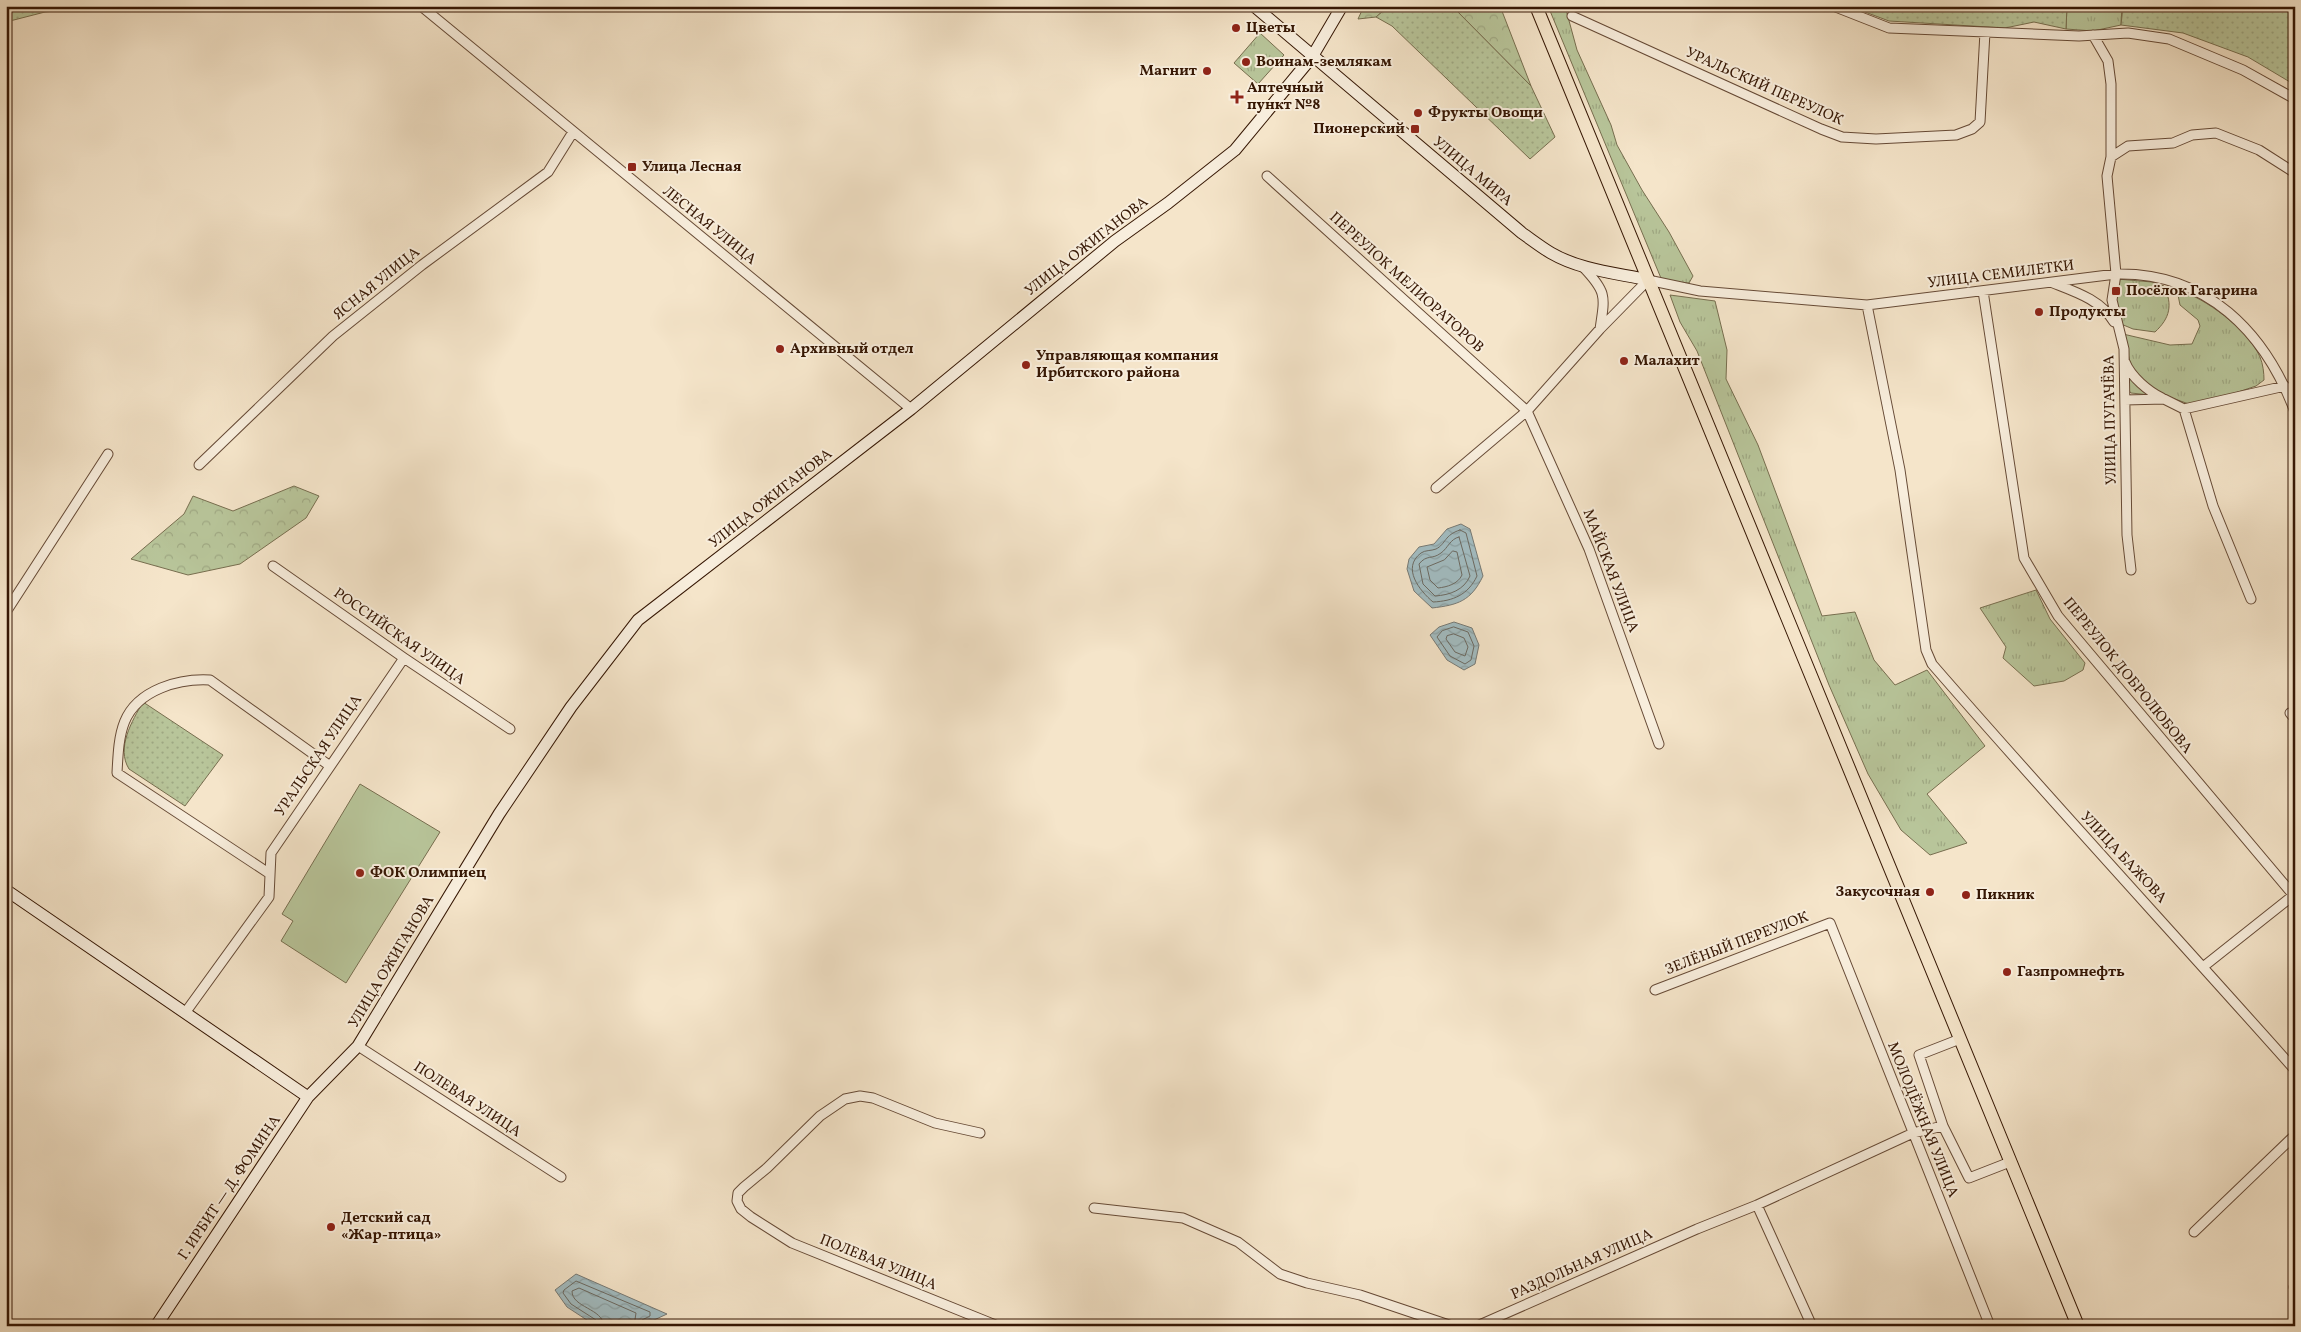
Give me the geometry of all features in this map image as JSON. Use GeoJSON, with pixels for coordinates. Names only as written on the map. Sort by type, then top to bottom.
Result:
{"type":"FeatureCollection","features":[{"type":"Feature","properties":{"kind":"main road"},"geometry":{"type":"LineString","coordinates":[[1536,6],[2078,1326]]}},
{"type":"Feature","properties":{"kind":"street","name":"ЛЕСНАЯ УЛИЦА"},"geometry":{"type":"LineString","coordinates":[[421,6],[911,409]]}},
{"type":"Feature","properties":{"kind":"street","name":"УЛИЦА МИРА"},"geometry":{"type":"LineString","coordinates":[[1254,6],[1522,233],[1551,253],[1583,267],[1648,280]]}},
{"type":"Feature","properties":{"kind":"street","name":"УЛИЦА ОЖИГАНОВА"},"geometry":{"type":"LineString","coordinates":[[308,1097],[358,1046],[504,807],[571,706],[638,620],[911,409],[1115,241],[1168,203],[1235,150],[1312,57],[1342,6]]}},
{"type":"Feature","properties":{"kind":"street"},"geometry":{"type":"LineString","coordinates":[[1833,6],[1890,28],[2093,35],[2128,33],[2169,39],[2243,70],[2295,99]]}},
{"type":"Feature","properties":{"kind":"street","name":"УРАЛЬСКИЙ ПЕРЕУЛОК"},"geometry":{"type":"LineString","coordinates":[[1572,16],[1821,129],[1842,136],[1876,139],[1956,135],[1972,129],[1980,122],[1985,32]]}},
{"type":"Feature","properties":{"kind":"street","name":"УЛИЦА ПУГАЧЁВА"},"geometry":{"type":"LineString","coordinates":[[2093,35],[2108,61],[2111,84],[2110,156],[2107,176],[2116,274],[2112,300],[2124,359],[2127,535],[2131,570]]}},
{"type":"Feature","properties":{"kind":"street","name":"ЯСНАЯ УЛИЦА"},"geometry":{"type":"LineString","coordinates":[[199,465],[333,336],[422,265],[548,172],[574,132]]}},
{"type":"Feature","properties":{"kind":"street"},"geometry":{"type":"LineString","coordinates":[[2110,156],[2128,146],[2173,143],[2192,135],[2216,134],[2259,150],[2295,173]]}},
{"type":"Feature","properties":{"kind":"street","name":"ПЕРЕУЛОК МЕЛИОРАТОРОВ"},"geometry":{"type":"LineString","coordinates":[[1267,176],[1527,411]]}},
{"type":"Feature","properties":{"kind":"street"},"geometry":{"type":"LineString","coordinates":[[1583,267],[1600,284],[1604,299],[1600,329]]}},
{"type":"Feature","properties":{"kind":"street","name":"УЛИЦА СЕМИЛЕТКИ"},"geometry":{"type":"LineString","coordinates":[[1648,280],[1700,291],[1867,305],[2116,274],[2150,277],[2178,285],[2202,296],[2226,310],[2245,326],[2265,351],[2285,386],[2295,412]]}},
{"type":"Feature","properties":{"kind":"street"},"geometry":{"type":"LineString","coordinates":[[1436,488],[1527,411],[1600,329],[1648,280]]}},
{"type":"Feature","properties":{"kind":"street"},"geometry":{"type":"LineString","coordinates":[[2050,282],[2085,295],[2109,314],[2118,329]]}},
{"type":"Feature","properties":{"kind":"street","name":"ПЕРЕУЛОК ДОБРОЛЮБОВА"},"geometry":{"type":"LineString","coordinates":[[1984,291],[2024,558],[2058,616],[2294,895]]}},
{"type":"Feature","properties":{"kind":"street","name":"УЛИЦА БАЖОВА"},"geometry":{"type":"LineString","coordinates":[[1867,305],[1900,470],[1926,650],[1932,664],[2050,799],[2295,1070]]}},
{"type":"Feature","properties":{"kind":"street"},"geometry":{"type":"LineString","coordinates":[[2124,359],[2128,369],[2151,393],[2184,410],[2285,386]]}},
{"type":"Feature","properties":{"kind":"street"},"geometry":{"type":"LineString","coordinates":[[2125,400],[2164,399]]}},
{"type":"Feature","properties":{"kind":"street"},"geometry":{"type":"LineString","coordinates":[[2184,410],[2212,506],[2251,599]]}},
{"type":"Feature","properties":{"kind":"street","name":"МАЙСКАЯ УЛИЦА"},"geometry":{"type":"LineString","coordinates":[[1527,411],[1589,549],[1659,744]]}},
{"type":"Feature","properties":{"kind":"street"},"geometry":{"type":"LineString","coordinates":[[6,612],[108,454]]}},
{"type":"Feature","properties":{"kind":"street","name":"РОССИЙСКАЯ УЛИЦА"},"geometry":{"type":"LineString","coordinates":[[273,566],[404,658],[510,729]]}},
{"type":"Feature","properties":{"kind":"street","name":"УРАЛЬСКАЯ УЛИЦА"},"geometry":{"type":"LineString","coordinates":[[185,1013],[269,897],[271,853],[404,658]]}},
{"type":"Feature","properties":{"kind":"street"},"geometry":{"type":"LineString","coordinates":[[270,874],[117,773],[119,740],[125,721],[135,703],[151,692],[190,678],[210,680],[330,766]]}},
{"type":"Feature","properties":{"kind":"street"},"geometry":{"type":"LineString","coordinates":[[6,890],[308,1097]]}},
{"type":"Feature","properties":{"kind":"street"},"geometry":{"type":"LineString","coordinates":[[2203,967],[2294,895]]}},
{"type":"Feature","properties":{"kind":"street","name":"ЗЕЛЁНЫЙ ПЕРЕУЛОК"},"geometry":{"type":"LineString","coordinates":[[1654,990],[1830,924]]}},
{"type":"Feature","properties":{"kind":"street","name":"МОЛОДЁЖНАЯ УЛИЦА"},"geometry":{"type":"LineString","coordinates":[[1830,924],[1990,1326]]}},
{"type":"Feature","properties":{"kind":"street"},"geometry":{"type":"LineString","coordinates":[[1960,1038],[1919,1055],[1943,1126],[1969,1178],[2010,1162]]}},
{"type":"Feature","properties":{"kind":"street","name":"ПОЛЕВАЯ УЛИЦА"},"geometry":{"type":"LineString","coordinates":[[358,1046],[561,1177]]}},
{"type":"Feature","properties":{"kind":"street","name":"ПОЛЕВАЯ УЛИЦА"},"geometry":{"type":"LineString","coordinates":[[980,1134],[935,1124],[873,1098],[860,1096],[846,1099],[820,1116],[767,1168],[738,1193],[737,1201],[741,1209],[751,1217],[792,1243],[998,1326]]}},
{"type":"Feature","properties":{"kind":"street","name":"Г. ИРБИТ — Д. ФОМИНА"},"geometry":{"type":"LineString","coordinates":[[156,1326],[308,1097]]}},
{"type":"Feature","properties":{"kind":"street","name":"РАЗДОЛЬНАЯ УЛИЦА"},"geometry":{"type":"LineString","coordinates":[[1477,1326],[1697,1229],[1757,1205],[1913,1133],[1943,1126]]}},
{"type":"Feature","properties":{"kind":"street"},"geometry":{"type":"LineString","coordinates":[[2194,1232],[2295,1135]]}},
{"type":"Feature","properties":{"kind":"street"},"geometry":{"type":"LineString","coordinates":[[1757,1205],[1812,1326]]}},
{"type":"Feature","properties":{"kind":"street"},"geometry":{"type":"LineString","coordinates":[[1094,1208],[1183,1218],[1238,1242],[1280,1274],[1360,1295],[1452,1326]]}},
{"type":"Feature","properties":{"kind":"green space"},"geometry":{"type":"Polygon","coordinates":[[[6,6],[95,6],[45,12],[6,22],[6,6]]]}},
{"type":"Feature","properties":{"kind":"green space"},"geometry":{"type":"Polygon","coordinates":[[[1364,6],[1389,6],[1376,17],[1358,19],[1364,6]]]}},
{"type":"Feature","properties":{"kind":"green space"},"geometry":{"type":"Polygon","coordinates":[[[1389,6],[1452,6],[1531,86],[1555,137],[1530,159],[1392,26],[1376,17],[1389,6]]]}},
{"type":"Feature","properties":{"kind":"green space"},"geometry":{"type":"Polygon","coordinates":[[[1452,6],[1500,6],[1531,86],[1452,6]]]}},
{"type":"Feature","properties":{"kind":"green space"},"geometry":{"type":"Polygon","coordinates":[[[1548,6],[1565,6],[1577,50],[1611,125],[1617,145],[1693,276],[1689,283],[1663,283],[1548,6]]]}},
{"type":"Feature","properties":{"kind":"green space"},"geometry":{"type":"Polygon","coordinates":[[[1849,6],[2067,6],[2066,29],[2034,22],[2005,28],[1889,21],[1849,6]]]}},
{"type":"Feature","properties":{"kind":"green space"},"geometry":{"type":"Polygon","coordinates":[[[2067,6],[2122,6],[2121,25],[2093,31],[2066,29],[2067,6]]]}},
{"type":"Feature","properties":{"kind":"green space"},"geometry":{"type":"Polygon","coordinates":[[[2123,6],[2271,6],[2295,14],[2295,85],[2248,57],[2183,33],[2121,25],[2123,6]]]}},
{"type":"Feature","properties":{"kind":"green space"},"geometry":{"type":"Polygon","coordinates":[[[2271,6],[2295,6],[2295,14],[2293,14],[2271,6]]]}},
{"type":"Feature","properties":{"kind":"green space"},"geometry":{"type":"Polygon","coordinates":[[[1260,33],[1284,55],[1258,84],[1234,63],[1260,33]]]}},
{"type":"Feature","properties":{"kind":"green space"},"geometry":{"type":"Polygon","coordinates":[[[2117,279],[2152,282],[2164,286],[2169,305],[2168,311],[2164,322],[2155,332],[2133,329],[2121,324],[2116,308],[2117,279]]]}},
{"type":"Feature","properties":{"kind":"green space"},"geometry":{"type":"Polygon","coordinates":[[[2177,290],[2212,307],[2246,336],[2260,357],[2264,380],[2256,386],[2223,397],[2189,404],[2169,397],[2131,393],[2126,387],[2131,366],[2123,334],[2170,345],[2192,344],[2200,326],[2198,320],[2180,305],[2177,290]]]}},
{"type":"Feature","properties":{"kind":"green space"},"geometry":{"type":"Polygon","coordinates":[[[1670,295],[1715,301],[1727,350],[1726,379],[1758,445],[1822,616],[1855,612],[1874,660],[1895,685],[1927,670],[1985,746],[1927,794],[1967,843],[1930,855],[1901,830],[1868,774],[1829,685],[1697,351],[1680,322],[1670,295]]]}},
{"type":"Feature","properties":{"kind":"green space"},"geometry":{"type":"Polygon","coordinates":[[[294,486],[319,496],[306,518],[240,564],[188,575],[131,559],[184,514],[193,496],[233,511],[294,486]]]}},
{"type":"Feature","properties":{"kind":"green space"},"geometry":{"type":"Polygon","coordinates":[[[2036,590],[2050,619],[2085,663],[2083,670],[2064,681],[2034,686],[2003,658],[2006,647],[1980,608],[2036,590]]]}},
{"type":"Feature","properties":{"kind":"green space"},"geometry":{"type":"Polygon","coordinates":[[[143,702],[223,755],[185,806],[129,769],[125,761],[124,752],[127,735],[143,702]]]}},
{"type":"Feature","properties":{"kind":"green space","name":"ФОК Олимпиец"},"geometry":{"type":"Polygon","coordinates":[[[360,784],[440,832],[346,983],[281,941],[293,921],[282,914],[360,784]]]}},
{"type":"Feature","properties":{"kind":"water"},"geometry":{"type":"Polygon","coordinates":[[[1461,524],[1470,529],[1483,576],[1474,591],[1463,600],[1432,608],[1414,591],[1407,569],[1409,559],[1419,547],[1434,544],[1447,529],[1461,524]]]}},
{"type":"Feature","properties":{"kind":"water"},"geometry":{"type":"Polygon","coordinates":[[[1454,622],[1472,628],[1479,645],[1475,664],[1464,670],[1447,660],[1430,635],[1439,627],[1454,622]]]}},
{"type":"Feature","properties":{"kind":"water"},"geometry":{"type":"Polygon","coordinates":[[[576,1274],[667,1314],[641,1326],[596,1326],[567,1307],[555,1290],[576,1274]]]}},
{"type":"Feature","properties":{"kind":"place","name":"Цветы"},"geometry":{"type":"Point","coordinates":[1236,28]}},
{"type":"Feature","properties":{"kind":"place","name":"Воинам-землякам"},"geometry":{"type":"Point","coordinates":[1246,62]}},
{"type":"Feature","properties":{"kind":"place","name":"Магнит"},"geometry":{"type":"Point","coordinates":[1207,71]}},
{"type":"Feature","properties":{"kind":"place","name":"Аптечный пункт №8"},"geometry":{"type":"Point","coordinates":[1237,97]}},
{"type":"Feature","properties":{"kind":"place","name":"Фрукты Овощи"},"geometry":{"type":"Point","coordinates":[1418,113]}},
{"type":"Feature","properties":{"kind":"place","name":"Пионерский"},"geometry":{"type":"Point","coordinates":[1415,129]}},
{"type":"Feature","properties":{"kind":"place","name":"Улица Лесная"},"geometry":{"type":"Point","coordinates":[632,167]}},
{"type":"Feature","properties":{"kind":"place","name":"Посёлок Гагарина"},"geometry":{"type":"Point","coordinates":[2116,291]}},
{"type":"Feature","properties":{"kind":"place","name":"Продукты"},"geometry":{"type":"Point","coordinates":[2039,312]}},
{"type":"Feature","properties":{"kind":"place","name":"Архивный отдел"},"geometry":{"type":"Point","coordinates":[780,349]}},
{"type":"Feature","properties":{"kind":"place","name":"Малахит"},"geometry":{"type":"Point","coordinates":[1624,361]}},
{"type":"Feature","properties":{"kind":"place","name":"Управляющая компания Ирбитского района"},"geometry":{"type":"Point","coordinates":[1026,365]}},
{"type":"Feature","properties":{"kind":"place","name":"ФОК Олимпиец"},"geometry":{"type":"Point","coordinates":[360,873]}},
{"type":"Feature","properties":{"kind":"place","name":"Закусочная"},"geometry":{"type":"Point","coordinates":[1930,892]}},
{"type":"Feature","properties":{"kind":"place","name":"Пикник"},"geometry":{"type":"Point","coordinates":[1966,895]}},
{"type":"Feature","properties":{"kind":"place","name":"Газпромнефть"},"geometry":{"type":"Point","coordinates":[2007,972]}},
{"type":"Feature","properties":{"kind":"place","name":"Детский сад «Жар-птица»"},"geometry":{"type":"Point","coordinates":[331,1227]}}]}
